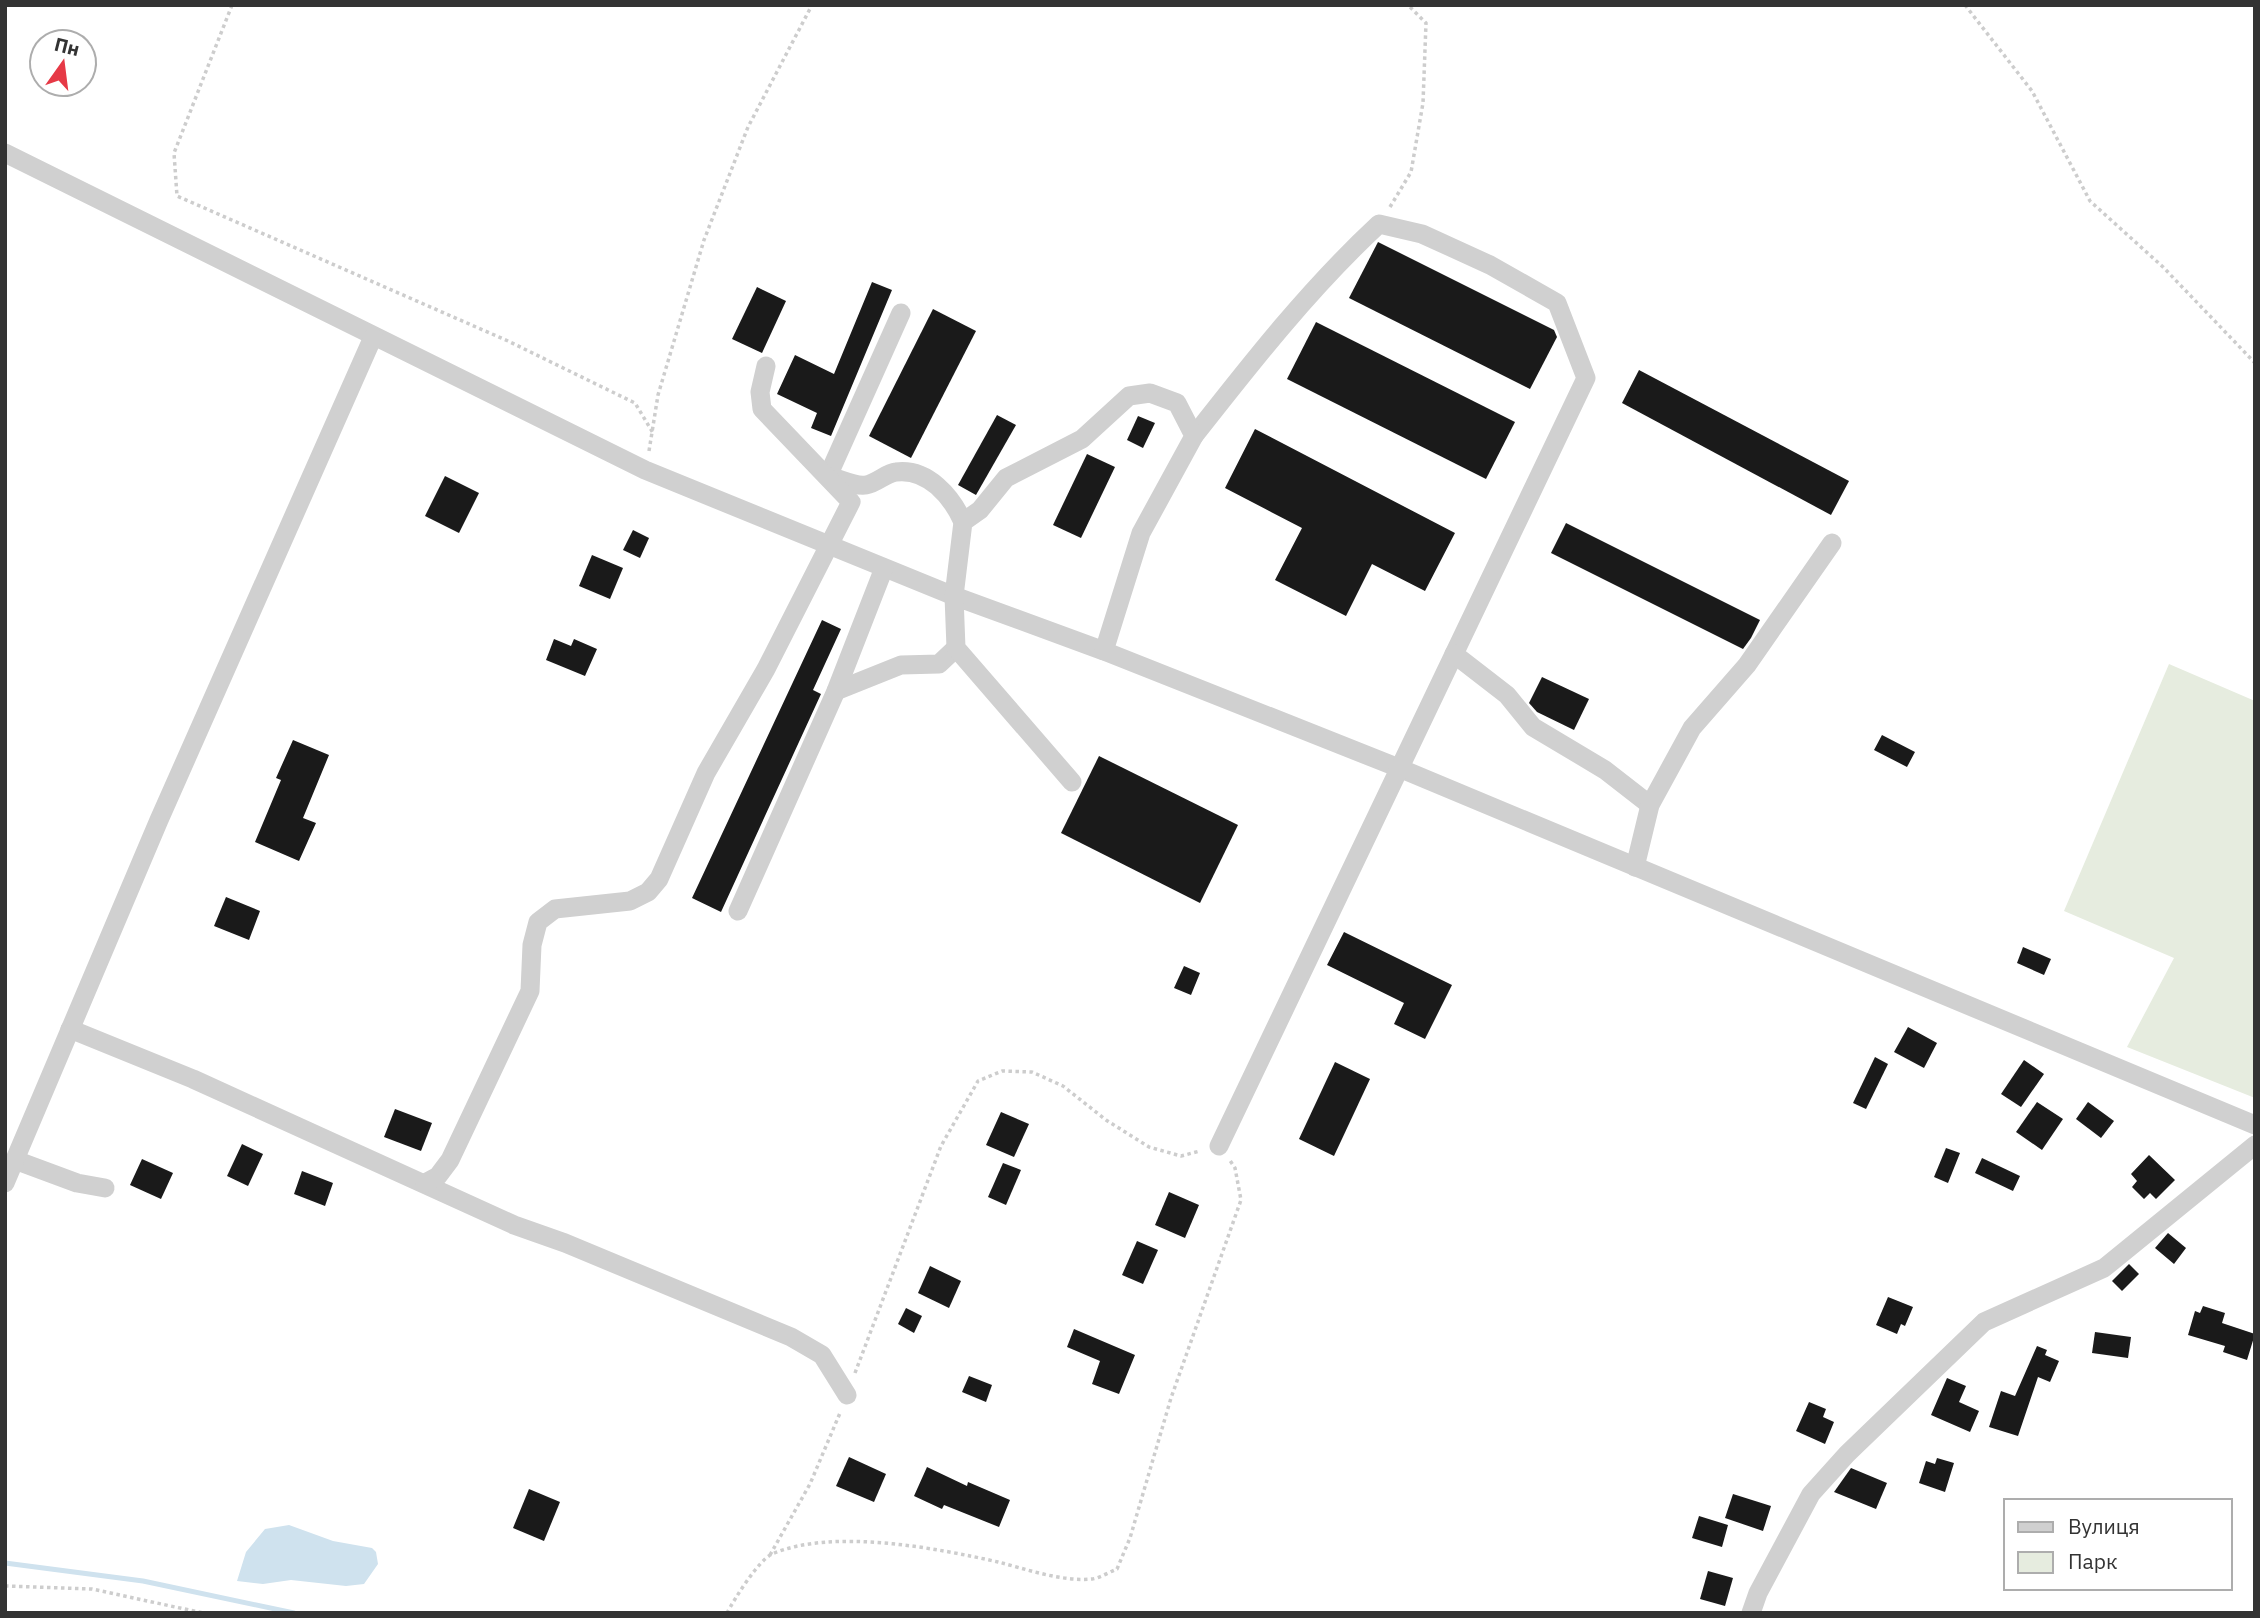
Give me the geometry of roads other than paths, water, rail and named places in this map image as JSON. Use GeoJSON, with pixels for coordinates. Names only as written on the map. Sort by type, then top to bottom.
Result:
{"type":"FeatureCollection","features":[{"type":"Feature","properties":{"kind":"street"},"geometry":{"type":"LineString","coordinates":[[5,153],[645,470],[954,596],[1104,651],[1399,768],[2255,1125]]}},
{"type":"Feature","properties":{"kind":"street"},"geometry":{"type":"LineString","coordinates":[[1104,651],[1141,533],[1194,436],[1275,333],[1348,252],[1379,224],[1422,234],[1490,265],[1557,303],[1586,378],[1219,1146]]}},
{"type":"Feature","properties":{"kind":"street"},"geometry":{"type":"LineString","coordinates":[[828,476],[901,313]]}},
{"type":"Feature","properties":{"kind":"street"},"geometry":{"type":"LineString","coordinates":[[5,1183],[373,337]]}},
{"type":"Feature","properties":{"kind":"street"},"geometry":{"type":"LineString","coordinates":[[425,1183],[438,1175],[450,1160],[530,991],[532,945],[538,922],[555,909],[631,901],[648,892],[659,879],[706,773],[772,657],[827,545],[844,520],[851,502],[762,409],[760,392],[766,366]]}},
{"type":"Feature","properties":{"kind":"street"},"geometry":{"type":"LineString","coordinates":[[963,522],[980,510],[1006,478],[1082,439],[1129,396],[1150,393],[1177,403],[1194,436]]}},
{"type":"Feature","properties":{"kind":"street"},"geometry":{"type":"LineString","coordinates":[[828,476],[864,485],[894,471],[909,472],[933,482],[950,495],[963,522],[954,596],[956,648],[1072,782]]}},
{"type":"Feature","properties":{"kind":"street"},"geometry":{"type":"LineString","coordinates":[[1635,866],[1650,804],[1692,728],[1747,664],[1832,543]]}},
{"type":"Feature","properties":{"kind":"street"},"geometry":{"type":"LineString","coordinates":[[738,911],[836,691],[884,568]]}},
{"type":"Feature","properties":{"kind":"street"},"geometry":{"type":"LineString","coordinates":[[836,691],[901,666],[939,664],[956,648]]}},
{"type":"Feature","properties":{"kind":"street"},"geometry":{"type":"LineString","coordinates":[[1454,654],[1507,695],[1533,727],[1605,770],[1650,804]]}},
{"type":"Feature","properties":{"kind":"street"},"geometry":{"type":"LineString","coordinates":[[70,1029],[193,1079],[322,1141],[425,1183],[514,1226],[565,1243],[791,1337],[822,1355],[847,1395]]}},
{"type":"Feature","properties":{"kind":"street"},"geometry":{"type":"LineString","coordinates":[[1751,1613],[1758,1593],[1811,1494],[1847,1454],[1984,1322],[2104,1268],[2255,1145]]}},
{"type":"Feature","properties":{"kind":"street"},"geometry":{"type":"LineString","coordinates":[[15,1160],[77,1183],[105,1188]]}},
{"type":"Feature","properties":{"kind":"water"},"geometry":{"type":"Polygon","coordinates":[[[289,1525],[333,1541],[372,1548],[376,1552],[378,1564],[364,1584],[346,1586],[291,1580],[263,1584],[237,1581],[246,1552],[265,1529],[289,1525]]]}},
{"type":"Feature","properties":{"kind":"waterway"},"geometry":{"type":"LineString","coordinates":[[5,1563],[143,1581],[294,1613]]}}]}
